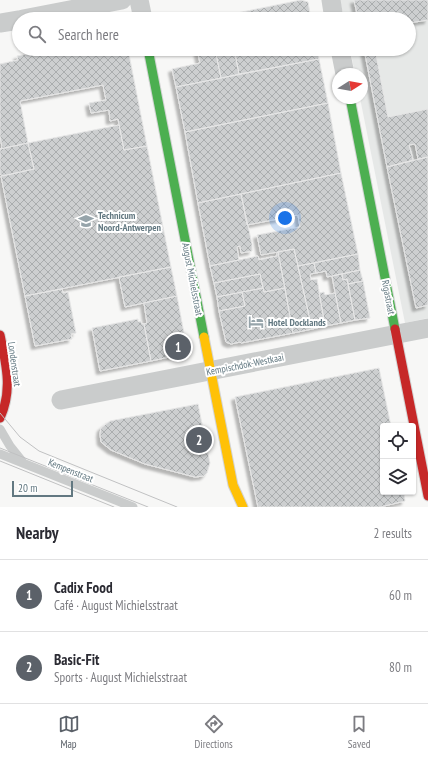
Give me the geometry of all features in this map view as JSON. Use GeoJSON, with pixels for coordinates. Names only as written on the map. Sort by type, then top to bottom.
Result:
{"type":"FeatureCollection","features":[{"type":"Feature","properties":{"kind":"street"},"geometry":{"type":"LineString","coordinates":[[59,12],[122,0]]}},
{"type":"Feature","properties":{"kind":"street"},"geometry":{"type":"LineString","coordinates":[[139,0],[142,12]]}},
{"type":"Feature","properties":{"kind":"street"},"geometry":{"type":"LineString","coordinates":[[331,0],[333,12]]}},
{"type":"Feature","properties":{"kind":"street"},"geometry":{"type":"LineString","coordinates":[[0,23],[12,21]]}},
{"type":"Feature","properties":{"kind":"street","name":"August Michielsstraat"},"geometry":{"type":"LineString","coordinates":[[149,56],[233,485],[243,507]]}},
{"type":"Feature","properties":{"kind":"street"},"geometry":{"type":"LineString","coordinates":[[341,56],[344,68]]}},
{"type":"Feature","properties":{"kind":"street","name":"Rigastraat"},"geometry":{"type":"LineString","coordinates":[[351,104],[428,496]]}},
{"type":"Feature","properties":{"kind":"street","name":"Kempischdok-Westkaai"},"geometry":{"type":"LineString","coordinates":[[61,400],[428,328]]}},
{"type":"Feature","properties":{"kind":"street","name":"Londenstraat"},"geometry":{"type":"LineString","coordinates":[[0,336],[9,388],[8,397],[0,418]]}},
{"type":"Feature","properties":{"kind":"lane"},"geometry":{"type":"LineString","coordinates":[[0,429],[10,446],[23,462]]}},
{"type":"Feature","properties":{"kind":"lane","name":"Kempenstraat"},"geometry":{"type":"LineString","coordinates":[[0,454],[133,507]]}},
{"type":"Feature","properties":{"kind":"shaded area"},"geometry":{"type":"Polygon","coordinates":[[[340,0],[428,0],[428,318],[405,323],[361,104],[368,104],[368,68],[354,68],[351,56],[416,56],[416,12],[343,12],[340,0]]]}},
{"type":"Feature","properties":{"kind":"building"},"geometry":{"type":"Polygon","coordinates":[[[301,0],[308,2],[310,12],[242,12],[301,0]]]}},
{"type":"Feature","properties":{"kind":"building"},"geometry":{"type":"Polygon","coordinates":[[[354,0],[428,0],[428,20],[416,22],[416,12],[357,12],[354,0]]]}},
{"type":"Feature","properties":{"kind":"building"},"geometry":{"type":"Polygon","coordinates":[[[17,56],[129,56],[147,146],[124,150],[118,119],[110,121],[109,110],[91,113],[89,103],[106,100],[103,85],[20,101],[28,143],[0,149],[2,147],[0,136],[0,64],[18,60],[17,56]]]}},
{"type":"Feature","properties":{"kind":"building"},"geometry":{"type":"Polygon","coordinates":[[[198,56],[216,56],[221,78],[176,87],[172,69],[200,63],[198,56]]]}},
{"type":"Feature","properties":{"kind":"building"},"geometry":{"type":"Polygon","coordinates":[[[216,56],[235,56],[239,74],[221,78],[216,56]]]}},
{"type":"Feature","properties":{"kind":"building"},"geometry":{"type":"Polygon","coordinates":[[[235,56],[318,56],[319,59],[239,74],[235,56]]]}},
{"type":"Feature","properties":{"kind":"building"},"geometry":{"type":"Polygon","coordinates":[[[365,56],[376,56],[388,117],[428,109],[428,157],[418,159],[415,144],[409,145],[413,160],[387,167],[365,56]]]}},
{"type":"Feature","properties":{"kind":"building"},"geometry":{"type":"Polygon","coordinates":[[[319,59],[328,103],[185,132],[176,87],[319,59]]]}},
{"type":"Feature","properties":{"kind":"building"},"geometry":{"type":"Polygon","coordinates":[[[328,103],[341,173],[198,203],[185,132],[328,103]]]}},
{"type":"Feature","properties":{"kind":"building","name":"Technicum Noord-Antwerpen"},"geometry":{"type":"Polygon","coordinates":[[[119,125],[124,150],[147,146],[171,267],[25,296],[1,176],[34,169],[28,143],[119,125]]]}},
{"type":"Feature","properties":{"kind":"building"},"geometry":{"type":"Polygon","coordinates":[[[28,143],[34,169],[3,176],[0,174],[0,149],[28,143]]]}},
{"type":"Feature","properties":{"kind":"building"},"geometry":{"type":"Polygon","coordinates":[[[428,157],[428,305],[416,308],[387,167],[428,157]]]}},
{"type":"Feature","properties":{"kind":"building"},"geometry":{"type":"Polygon","coordinates":[[[341,173],[358,254],[298,266],[294,249],[261,255],[257,235],[300,227],[298,215],[247,225],[241,194],[341,173]]]}},
{"type":"Feature","properties":{"kind":"building"},"geometry":{"type":"Polygon","coordinates":[[[241,194],[252,244],[252,251],[241,253],[240,246],[237,247],[239,260],[210,266],[198,203],[241,194]]]}},
{"type":"Feature","properties":{"kind":"building"},"geometry":{"type":"Polygon","coordinates":[[[294,249],[312,329],[293,333],[278,252],[294,249]]]}},
{"type":"Feature","properties":{"kind":"building"},"geometry":{"type":"Polygon","coordinates":[[[278,252],[285,288],[264,292],[260,274],[214,283],[210,266],[258,256],[259,260],[277,256],[278,252]]]}},
{"type":"Feature","properties":{"kind":"building"},"geometry":{"type":"Polygon","coordinates":[[[358,254],[360,270],[327,277],[326,271],[316,273],[314,263],[358,254]]]}},
{"type":"Feature","properties":{"kind":"building"},"geometry":{"type":"Polygon","coordinates":[[[314,263],[316,273],[310,274],[311,280],[317,279],[325,326],[312,329],[298,266],[314,263]]]}},
{"type":"Feature","properties":{"kind":"building"},"geometry":{"type":"Polygon","coordinates":[[[171,267],[177,296],[125,307],[119,277],[171,267]]]}},
{"type":"Feature","properties":{"kind":"building"},"geometry":{"type":"Polygon","coordinates":[[[360,270],[363,281],[348,284],[347,279],[343,280],[342,274],[360,270]]]}},
{"type":"Feature","properties":{"kind":"building"},"geometry":{"type":"Polygon","coordinates":[[[260,274],[263,288],[217,297],[214,283],[260,274]]]}},
{"type":"Feature","properties":{"kind":"building"},"geometry":{"type":"Polygon","coordinates":[[[342,274],[343,280],[347,279],[355,320],[341,323],[332,276],[342,274]]]}},
{"type":"Feature","properties":{"kind":"building"},"geometry":{"type":"Polygon","coordinates":[[[363,281],[370,318],[355,320],[348,284],[363,281]]]}},
{"type":"Feature","properties":{"kind":"building","name":"Hotel Docklands"},"geometry":{"type":"Polygon","coordinates":[[[263,288],[264,292],[285,288],[293,333],[241,343],[231,344],[226,342],[219,311],[245,306],[242,292],[263,288]]]}},
{"type":"Feature","properties":{"kind":"building"},"geometry":{"type":"Polygon","coordinates":[[[62,289],[63,293],[68,292],[76,333],[71,334],[72,339],[35,346],[25,296],[62,289]]]}},
{"type":"Feature","properties":{"kind":"building"},"geometry":{"type":"Polygon","coordinates":[[[242,292],[245,306],[219,311],[217,297],[242,292]]]}},
{"type":"Feature","properties":{"kind":"building"},"geometry":{"type":"Polygon","coordinates":[[[324,292],[325,295],[335,293],[341,323],[325,326],[319,293],[324,292]]]}},
{"type":"Feature","properties":{"kind":"building"},"geometry":{"type":"Polygon","coordinates":[[[177,296],[187,349],[183,354],[151,361],[144,324],[147,323],[144,303],[177,296]]]}},
{"type":"Feature","properties":{"kind":"building"},"geometry":{"type":"Polygon","coordinates":[[[138,319],[138,322],[141,321],[142,324],[144,324],[151,361],[100,371],[92,328],[138,319]]]}},
{"type":"Feature","properties":{"kind":"building"},"geometry":{"type":"Polygon","coordinates":[[[379,368],[390,423],[380,423],[380,495],[404,495],[405,501],[380,507],[258,507],[235,397],[379,368]]]}},
{"type":"Feature","properties":{"kind":"building"},"geometry":{"type":"Polygon","coordinates":[[[198,404],[210,463],[207,473],[204,476],[195,477],[145,464],[111,450],[101,442],[101,428],[110,421],[198,404]]]}},
{"type":"Feature","properties":{"kind":"tram line"},"geometry":{"type":"LineString","coordinates":[[0,413],[20,437],[39,451],[177,507]]}},
{"type":"Feature","properties":{"kind":"tram line"},"geometry":{"type":"LineString","coordinates":[[0,448],[148,507]]}},
{"type":"Feature","properties":{"kind":"tram line"},"geometry":{"type":"LineString","coordinates":[[0,461],[114,507]]}},
{"type":"Feature","properties":{"kind":"traffic: fast"},"geometry":{"type":"LineString","coordinates":[[149,56],[204,337]]}},
{"type":"Feature","properties":{"kind":"traffic: fast"},"geometry":{"type":"LineString","coordinates":[[351,104],[395,329]]}},
{"type":"Feature","properties":{"kind":"traffic: slow"},"geometry":{"type":"LineString","coordinates":[[204,337],[233,485],[243,507]]}},
{"type":"Feature","properties":{"kind":"traffic: jam"},"geometry":{"type":"LineString","coordinates":[[395,329],[428,496]]}},
{"type":"Feature","properties":{"kind":"traffic: jam"},"geometry":{"type":"LineString","coordinates":[[0,335],[7,377],[6,397],[0,418]]}},
{"type":"Feature","properties":{"kind":"place","name":"Technicum Noord-Antwerpen"},"geometry":{"type":"Point","coordinates":[86,221]}},
{"type":"Feature","properties":{"kind":"place","name":"Hotel Docklands"},"geometry":{"type":"Point","coordinates":[256,322]}},
{"type":"Feature","properties":{"kind":"place","name":"Cadix Food"},"geometry":{"type":"Point","coordinates":[178,347]}},
{"type":"Feature","properties":{"kind":"place","name":"Basic-Fit"},"geometry":{"type":"Point","coordinates":[199,440]}}]}
